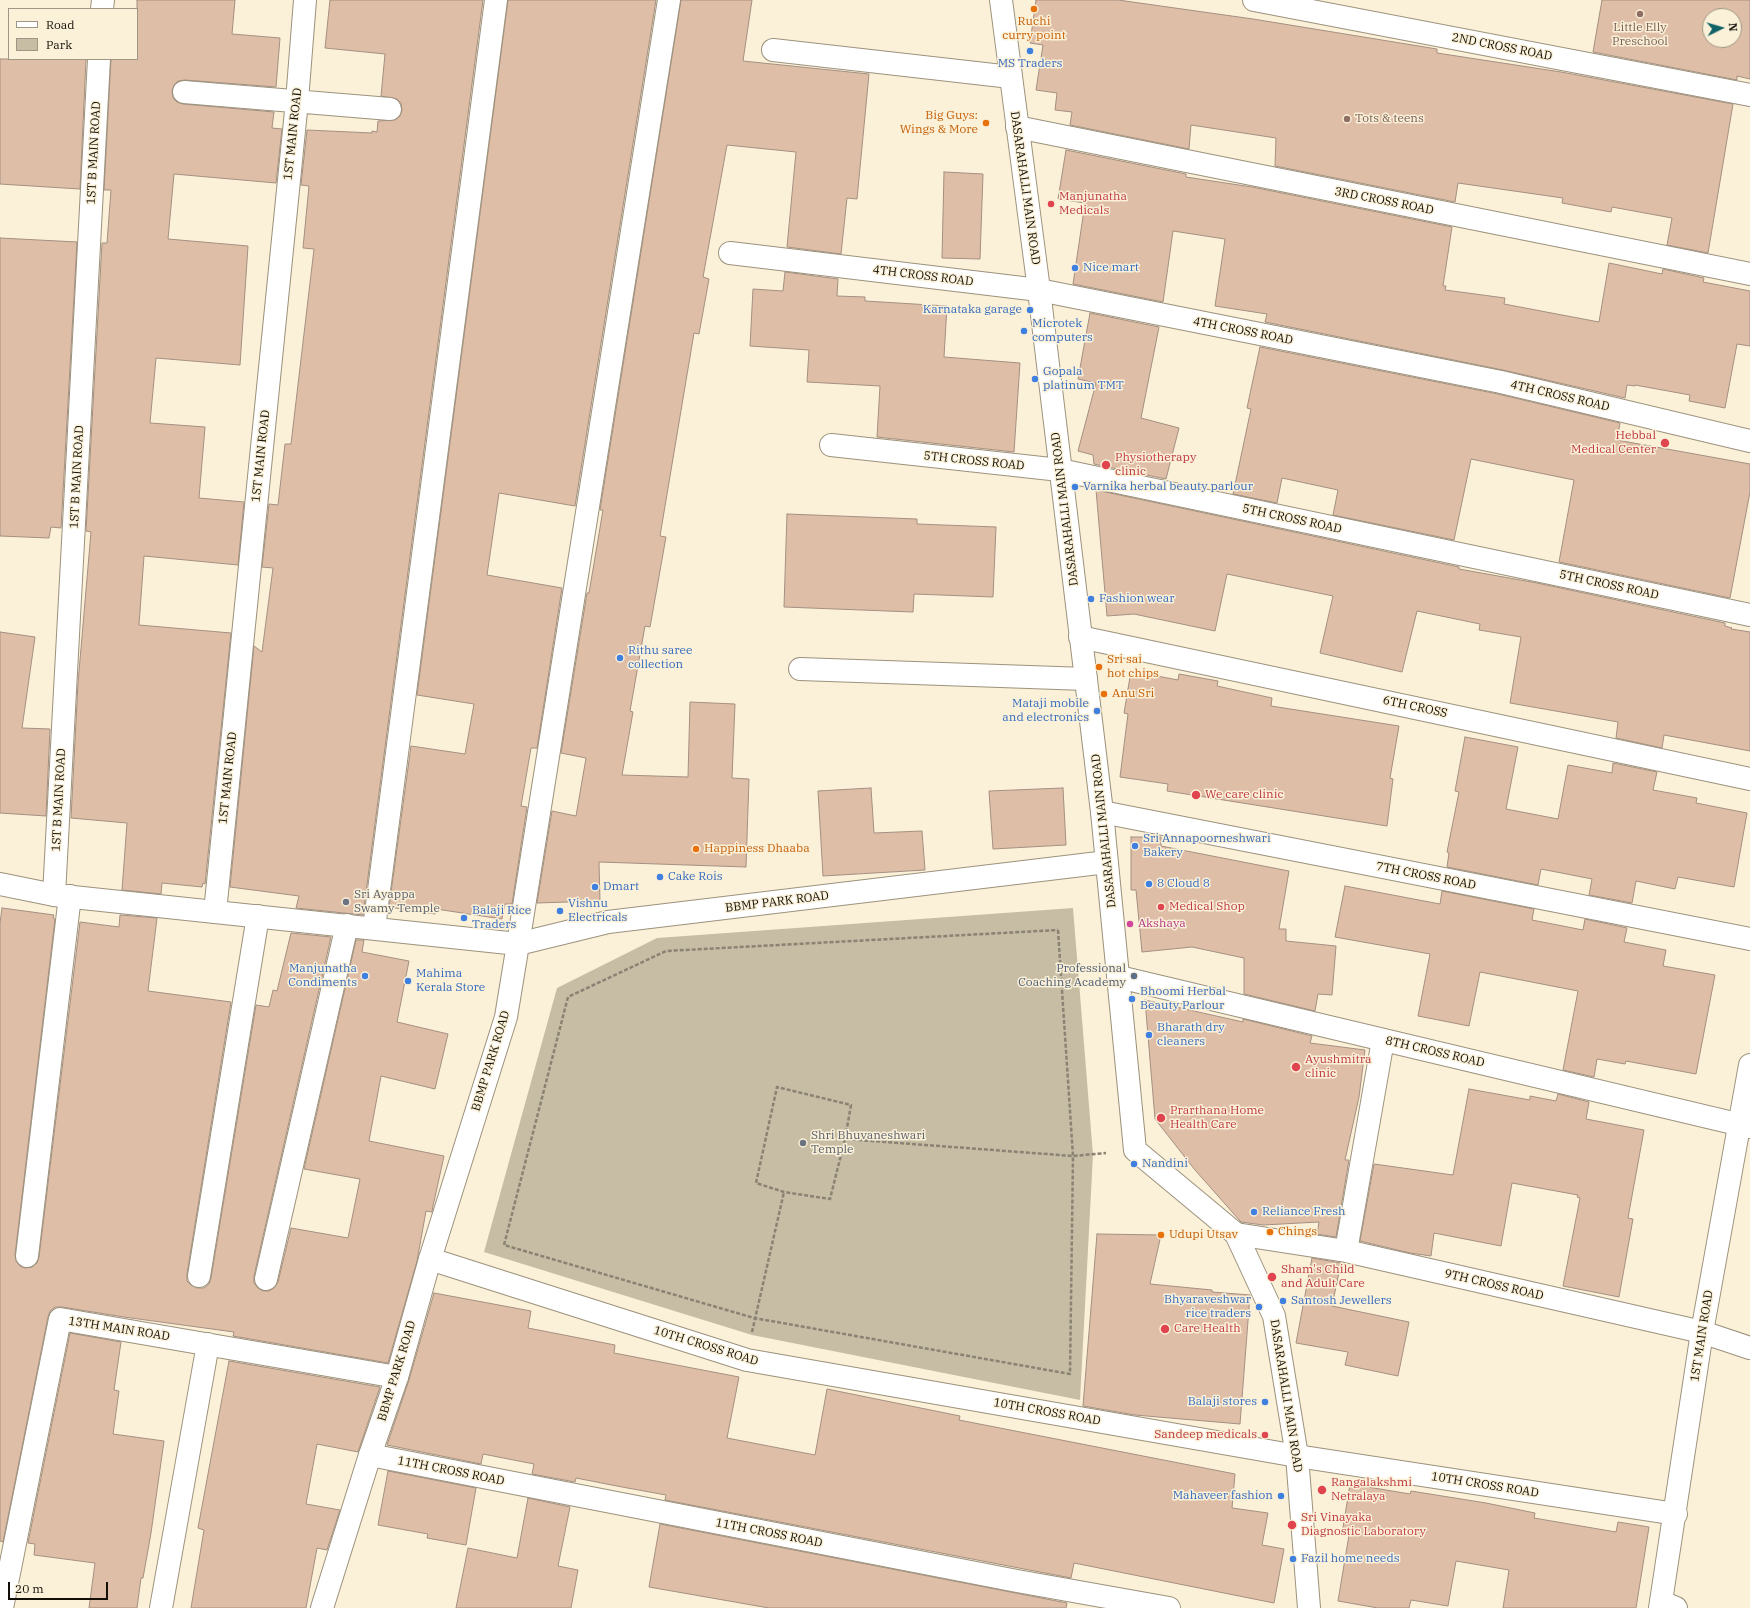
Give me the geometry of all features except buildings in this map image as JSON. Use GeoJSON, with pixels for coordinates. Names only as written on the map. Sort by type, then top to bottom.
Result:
{"type":"FeatureCollection","features":[{"type":"Feature","properties":{"kind":"street","name":"1ST MAIN ROAD"},"geometry":{"type":"LineString","coordinates":[[215,912],[297,101],[305,0]]}},
{"type":"Feature","properties":{"kind":"street"},"geometry":{"type":"LineString","coordinates":[[374,928],[496,0]]}},
{"type":"Feature","properties":{"kind":"street"},"geometry":{"type":"LineString","coordinates":[[0,884],[62,896],[518,944],[670,0]]}},
{"type":"Feature","properties":{"kind":"street","name":"DASARAHALLI MAIN ROAD"},"geometry":{"type":"LineString","coordinates":[[1001,0],[1039,290],[1102,812],[1135,1150],[1236,1234],[1274,1316],[1297,1456],[1309,1608]]}},
{"type":"Feature","properties":{"kind":"street","name":"2ND CROSS ROAD"},"geometry":{"type":"LineString","coordinates":[[1254,0],[1750,95]]}},
{"type":"Feature","properties":{"kind":"street"},"geometry":{"type":"LineString","coordinates":[[773,50],[1011,77]]}},
{"type":"Feature","properties":{"kind":"street","name":"1ST B MAIN ROAD"},"geometry":{"type":"LineString","coordinates":[[27,1256],[62,896],[99,60]]}},
{"type":"Feature","properties":{"kind":"street"},"geometry":{"type":"LineString","coordinates":[[184,92],[390,109]]}},
{"type":"Feature","properties":{"kind":"street","name":"3RD CROSS ROAD"},"geometry":{"type":"LineString","coordinates":[[1017,127],[1750,274]]}},
{"type":"Feature","properties":{"kind":"street","name":"4TH CROSS ROAD"},"geometry":{"type":"LineString","coordinates":[[730,253],[1039,290],[1501,382],[1750,440]]}},
{"type":"Feature","properties":{"kind":"street","name":"5TH CROSS ROAD"},"geometry":{"type":"LineString","coordinates":[[831,445],[1060,470],[1750,614]]}},
{"type":"Feature","properties":{"kind":"street","name":"6TH CROSS"},"geometry":{"type":"LineString","coordinates":[[1080,637],[1750,779]]}},
{"type":"Feature","properties":{"kind":"street"},"geometry":{"type":"LineString","coordinates":[[800,669],[1086,679]]}},
{"type":"Feature","properties":{"kind":"street","name":"7TH CROSS ROAD"},"geometry":{"type":"LineString","coordinates":[[1102,812],[1750,939]]}},
{"type":"Feature","properties":{"kind":"street","name":"BBMP PARK ROAD"},"geometry":{"type":"LineString","coordinates":[[323,1608],[370,1455],[397,1376],[430,1259],[506,1017],[518,944],[608,922],[1107,862]]}},
{"type":"Feature","properties":{"kind":"street"},"geometry":{"type":"LineString","coordinates":[[199,1276],[258,916]]}},
{"type":"Feature","properties":{"kind":"street"},"geometry":{"type":"LineString","coordinates":[[266,1279],[347,925]]}},
{"type":"Feature","properties":{"kind":"street","name":"8TH CROSS ROAD"},"geometry":{"type":"LineString","coordinates":[[1119,977],[1745,1126]]}},
{"type":"Feature","properties":{"kind":"street"},"geometry":{"type":"LineString","coordinates":[[1346,1251],[1383,1040]]}},
{"type":"Feature","properties":{"kind":"street","name":"1ST MAIN ROAD"},"geometry":{"type":"LineString","coordinates":[[1666,1606],[1676,1514],[1702,1332],[1745,1126],[1750,1065]]}},
{"type":"Feature","properties":{"kind":"street","name":"9TH CROSS ROAD"},"geometry":{"type":"LineString","coordinates":[[1236,1234],[1346,1251],[1702,1332],[1750,1348]]}},
{"type":"Feature","properties":{"kind":"street","name":"10TH CROSS ROAD"},"geometry":{"type":"LineString","coordinates":[[430,1259],[747,1360],[1297,1456],[1676,1514]]}},
{"type":"Feature","properties":{"kind":"street","name":"13TH MAIN ROAD"},"geometry":{"type":"LineString","coordinates":[[2,1608],[60,1319],[397,1376]]}},
{"type":"Feature","properties":{"kind":"street"},"geometry":{"type":"LineString","coordinates":[[161,1608],[208,1344]]}},
{"type":"Feature","properties":{"kind":"street","name":"11TH CROSS ROAD"},"geometry":{"type":"LineString","coordinates":[[370,1455],[1017,1581],[1169,1608]]}},
{"type":"Feature","properties":{"kind":"path"},"geometry":{"type":"LineString","coordinates":[[1058,930],[1073,1156],[1070,1374],[754,1318],[504,1245],[568,997],[666,951],[1058,930]]}},
{"type":"Feature","properties":{"kind":"path"},"geometry":{"type":"LineString","coordinates":[[777,1087],[851,1105],[845,1139],[830,1199],[784,1192],[756,1183],[777,1087]]}},
{"type":"Feature","properties":{"kind":"path"},"geometry":{"type":"LineString","coordinates":[[845,1139],[1073,1156],[1135,1150]]}},
{"type":"Feature","properties":{"kind":"path"},"geometry":{"type":"LineString","coordinates":[[747,1360],[754,1318],[784,1192]]}},
{"type":"Feature","properties":{"kind":"green space"},"geometry":{"type":"Polygon","coordinates":[[[1073,908],[1093,1155],[1080,1400],[752,1335],[484,1252],[557,988],[657,938],[1073,908]]]}},
{"type":"Feature","properties":{"kind":"place","name":"Ruchi curry point"},"geometry":{"type":"Point","coordinates":[1034,9]}},
{"type":"Feature","properties":{"kind":"place","name":"Little Elly Preschool"},"geometry":{"type":"Point","coordinates":[1640,14]}},
{"type":"Feature","properties":{"kind":"place","name":"MS Traders"},"geometry":{"type":"Point","coordinates":[1030,51]}},
{"type":"Feature","properties":{"kind":"place","name":"Tots & teens"},"geometry":{"type":"Point","coordinates":[1347,119]}},
{"type":"Feature","properties":{"kind":"place","name":"Big Guys: Wings & More"},"geometry":{"type":"Point","coordinates":[986,123]}},
{"type":"Feature","properties":{"kind":"place","name":"Manjunatha Medicals"},"geometry":{"type":"Point","coordinates":[1051,204]}},
{"type":"Feature","properties":{"kind":"place","name":"Nice mart"},"geometry":{"type":"Point","coordinates":[1075,268]}},
{"type":"Feature","properties":{"kind":"place","name":"Karnataka garage"},"geometry":{"type":"Point","coordinates":[1030,310]}},
{"type":"Feature","properties":{"kind":"place","name":"Microtek computers"},"geometry":{"type":"Point","coordinates":[1024,331]}},
{"type":"Feature","properties":{"kind":"place","name":"Gopala platinum TMT"},"geometry":{"type":"Point","coordinates":[1035,379]}},
{"type":"Feature","properties":{"kind":"place","name":"Hebbal Medical Center"},"geometry":{"type":"Point","coordinates":[1665,443]}},
{"type":"Feature","properties":{"kind":"place","name":"Physiotherapy clinic"},"geometry":{"type":"Point","coordinates":[1106,465]}},
{"type":"Feature","properties":{"kind":"place","name":"Varnika herbal beauty parlour"},"geometry":{"type":"Point","coordinates":[1075,487]}},
{"type":"Feature","properties":{"kind":"place","name":"Fashion wear"},"geometry":{"type":"Point","coordinates":[1091,599]}},
{"type":"Feature","properties":{"kind":"place","name":"Rithu saree collection"},"geometry":{"type":"Point","coordinates":[620,658]}},
{"type":"Feature","properties":{"kind":"place","name":"Sri sai hot chips"},"geometry":{"type":"Point","coordinates":[1099,667]}},
{"type":"Feature","properties":{"kind":"place","name":"Anu Sri"},"geometry":{"type":"Point","coordinates":[1104,694]}},
{"type":"Feature","properties":{"kind":"place","name":"Mataji mobile and electronics"},"geometry":{"type":"Point","coordinates":[1097,711]}},
{"type":"Feature","properties":{"kind":"place","name":"We care clinic"},"geometry":{"type":"Point","coordinates":[1196,795]}},
{"type":"Feature","properties":{"kind":"place","name":"Sri Annapoorneshwari Bakery"},"geometry":{"type":"Point","coordinates":[1135,846]}},
{"type":"Feature","properties":{"kind":"place","name":"Happiness Dhaaba"},"geometry":{"type":"Point","coordinates":[696,849]}},
{"type":"Feature","properties":{"kind":"place","name":"Cake Rois"},"geometry":{"type":"Point","coordinates":[660,877]}},
{"type":"Feature","properties":{"kind":"place","name":"8 Cloud 8"},"geometry":{"type":"Point","coordinates":[1149,884]}},
{"type":"Feature","properties":{"kind":"place","name":"Dmart"},"geometry":{"type":"Point","coordinates":[595,887]}},
{"type":"Feature","properties":{"kind":"place","name":"Sri Ayappa Swamy Temple"},"geometry":{"type":"Point","coordinates":[346,902]}},
{"type":"Feature","properties":{"kind":"place","name":"Medical Shop"},"geometry":{"type":"Point","coordinates":[1161,907]}},
{"type":"Feature","properties":{"kind":"place","name":"Vishnu Electricals"},"geometry":{"type":"Point","coordinates":[560,911]}},
{"type":"Feature","properties":{"kind":"place","name":"Balaji Rice Traders"},"geometry":{"type":"Point","coordinates":[464,918]}},
{"type":"Feature","properties":{"kind":"place","name":"Akshaya"},"geometry":{"type":"Point","coordinates":[1130,924]}},
{"type":"Feature","properties":{"kind":"place","name":"Manjunatha Condiments"},"geometry":{"type":"Point","coordinates":[365,976]}},
{"type":"Feature","properties":{"kind":"place","name":"Professional Coaching Academy"},"geometry":{"type":"Point","coordinates":[1134,976]}},
{"type":"Feature","properties":{"kind":"place","name":"Mahima Kerala Store"},"geometry":{"type":"Point","coordinates":[408,981]}},
{"type":"Feature","properties":{"kind":"place","name":"Bhoomi Herbal Beauty Parlour"},"geometry":{"type":"Point","coordinates":[1132,999]}},
{"type":"Feature","properties":{"kind":"place","name":"Bharath dry cleaners"},"geometry":{"type":"Point","coordinates":[1149,1035]}},
{"type":"Feature","properties":{"kind":"place","name":"Ayushmitra clinic"},"geometry":{"type":"Point","coordinates":[1296,1067]}},
{"type":"Feature","properties":{"kind":"place","name":"Prarthana Home Health Care"},"geometry":{"type":"Point","coordinates":[1161,1118]}},
{"type":"Feature","properties":{"kind":"place","name":"Shri Bhuvaneshwari Temple"},"geometry":{"type":"Point","coordinates":[803,1143]}},
{"type":"Feature","properties":{"kind":"place","name":"Nandini"},"geometry":{"type":"Point","coordinates":[1134,1164]}},
{"type":"Feature","properties":{"kind":"place","name":"Reliance Fresh"},"geometry":{"type":"Point","coordinates":[1254,1212]}},
{"type":"Feature","properties":{"kind":"place","name":"Chings"},"geometry":{"type":"Point","coordinates":[1270,1232]}},
{"type":"Feature","properties":{"kind":"place","name":"Udupi Utsav"},"geometry":{"type":"Point","coordinates":[1161,1235]}},
{"type":"Feature","properties":{"kind":"place","name":"Sham's Child and Adult Care"},"geometry":{"type":"Point","coordinates":[1272,1277]}},
{"type":"Feature","properties":{"kind":"place","name":"Santosh Jewellers"},"geometry":{"type":"Point","coordinates":[1283,1301]}},
{"type":"Feature","properties":{"kind":"place","name":"Bhyaraveshwar rice traders"},"geometry":{"type":"Point","coordinates":[1259,1307]}},
{"type":"Feature","properties":{"kind":"place","name":"Care Health"},"geometry":{"type":"Point","coordinates":[1165,1329]}},
{"type":"Feature","properties":{"kind":"place","name":"Balaji stores"},"geometry":{"type":"Point","coordinates":[1265,1402]}},
{"type":"Feature","properties":{"kind":"place","name":"Sandeep medicals"},"geometry":{"type":"Point","coordinates":[1265,1435]}},
{"type":"Feature","properties":{"kind":"place","name":"Rangalakshmi Netralaya"},"geometry":{"type":"Point","coordinates":[1322,1490]}},
{"type":"Feature","properties":{"kind":"place","name":"Mahaveer fashion"},"geometry":{"type":"Point","coordinates":[1281,1496]}},
{"type":"Feature","properties":{"kind":"place","name":"Sri Vinayaka Diagnostic Laboratory"},"geometry":{"type":"Point","coordinates":[1292,1525]}},
{"type":"Feature","properties":{"kind":"place","name":"Fazil home needs"},"geometry":{"type":"Point","coordinates":[1293,1559]}}]}
